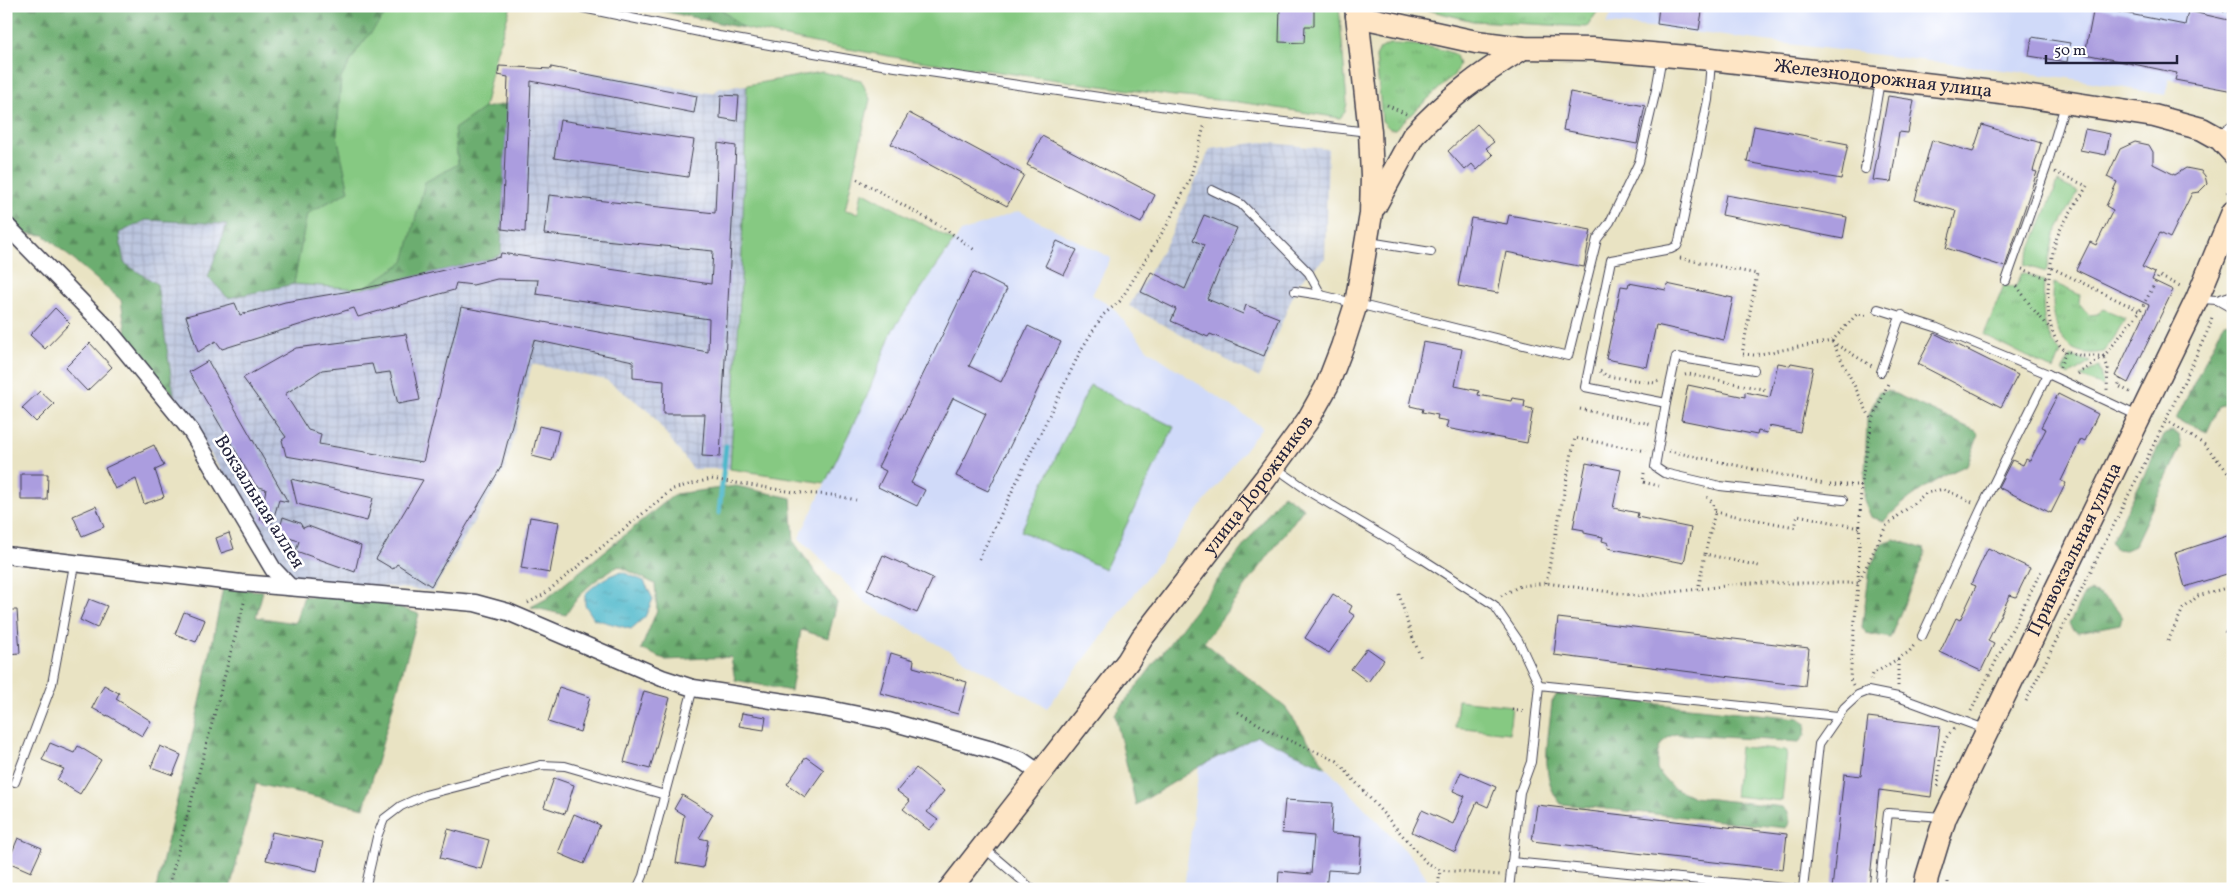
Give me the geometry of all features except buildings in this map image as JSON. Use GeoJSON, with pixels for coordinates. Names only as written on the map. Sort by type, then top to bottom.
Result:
{"type":"FeatureCollection","features":[{"type":"Feature","properties":{"kind":"street","name":"Железнодорожная улица"},"geometry":{"type":"LineString","coordinates":[[1357,11],[1476,42],[1523,48],[1592,49],[1711,59],[1881,79],[2154,116],[2202,129],[2228,141]]}},
{"type":"Feature","properties":{"kind":"street","name":"улица Дорожников"},"geometry":{"type":"LineString","coordinates":[[950,889],[1040,774],[1274,466],[1308,420],[1327,386],[1356,304],[1371,214],[1370,132],[1357,11]]}},
{"type":"Feature","properties":{"kind":"street"},"geometry":{"type":"LineString","coordinates":[[1371,214],[1408,122],[1523,48]]}},
{"type":"Feature","properties":{"kind":"street"},"geometry":{"type":"LineString","coordinates":[[1370,132],[1390,143],[1400,143],[1408,122]]}},
{"type":"Feature","properties":{"kind":"street","name":"Привокзальная улица"},"geometry":{"type":"LineString","coordinates":[[1926,889],[1927,877],[1945,818],[2198,295],[2233,212]]}},
{"type":"Feature","properties":{"kind":"street","name":"Вокзальная аллея"},"geometry":{"type":"LineString","coordinates":[[6,224],[106,327],[191,431],[273,569],[290,587]]}},
{"type":"Feature","properties":{"kind":"street","name":"Вокзальная аллея"},"geometry":{"type":"LineString","coordinates":[[6,555],[74,565],[290,587]]}},
{"type":"Feature","properties":{"kind":"street"},"geometry":{"type":"LineString","coordinates":[[290,587],[475,603],[508,612],[662,678],[693,688],[824,708],[888,721],[992,750],[1020,760],[1040,774]]}},
{"type":"Feature","properties":{"kind":"lane"},"geometry":{"type":"LineString","coordinates":[[573,6],[719,36],[882,65],[1208,113],[1370,132]]}},
{"type":"Feature","properties":{"kind":"lane"},"geometry":{"type":"LineString","coordinates":[[1295,291],[1321,295],[1568,356],[1597,239],[1610,222],[1639,162],[1656,90],[1662,54]]}},
{"type":"Feature","properties":{"kind":"lane"},"geometry":{"type":"LineString","coordinates":[[1666,404],[1585,387],[1610,260],[1671,249],[1677,246],[1679,241],[1708,100],[1711,59]]}},
{"type":"Feature","properties":{"kind":"lane"},"geometry":{"type":"LineString","coordinates":[[1865,169],[1881,79]]}},
{"type":"Feature","properties":{"kind":"lane"},"geometry":{"type":"LineString","coordinates":[[2008,277],[2046,168],[2065,103]]}},
{"type":"Feature","properties":{"kind":"lane"},"geometry":{"type":"LineString","coordinates":[[1212,190],[1241,204],[1309,273],[1321,295]]}},
{"type":"Feature","properties":{"kind":"lane"},"geometry":{"type":"LineString","coordinates":[[1367,242],[1431,252]]}},
{"type":"Feature","properties":{"kind":"lane"},"geometry":{"type":"LineString","coordinates":[[2198,295],[2233,295]]}},
{"type":"Feature","properties":{"kind":"lane"},"geometry":{"type":"LineString","coordinates":[[2198,295],[2233,309]]}},
{"type":"Feature","properties":{"kind":"lane"},"geometry":{"type":"LineString","coordinates":[[1878,309],[1900,319],[1935,327],[2052,375],[2140,416]]}},
{"type":"Feature","properties":{"kind":"lane"},"geometry":{"type":"LineString","coordinates":[[1881,372],[1900,319]]}},
{"type":"Feature","properties":{"kind":"lane"},"geometry":{"type":"LineString","coordinates":[[1754,370],[1676,357],[1655,467],[1664,473],[1720,486],[1843,500]]}},
{"type":"Feature","properties":{"kind":"lane"},"geometry":{"type":"LineString","coordinates":[[1922,636],[1982,507],[2052,375]]}},
{"type":"Feature","properties":{"kind":"lane"},"geometry":{"type":"LineString","coordinates":[[1274,466],[1313,494],[1424,560],[1494,605],[1507,621],[1518,640],[1539,685],[1531,762],[1520,792],[1509,889]]}},
{"type":"Feature","properties":{"kind":"lane"},"geometry":{"type":"LineString","coordinates":[[15,782],[52,684],[74,565]]}},
{"type":"Feature","properties":{"kind":"lane"},"geometry":{"type":"LineString","coordinates":[[1539,685],[1838,716]]}},
{"type":"Feature","properties":{"kind":"lane"},"geometry":{"type":"LineString","coordinates":[[637,889],[643,876],[693,688]]}},
{"type":"Feature","properties":{"kind":"lane"},"geometry":{"type":"LineString","coordinates":[[1802,889],[1820,744],[1838,716],[1858,695],[1868,691],[1898,697],[1987,729]]}},
{"type":"Feature","properties":{"kind":"lane"},"geometry":{"type":"LineString","coordinates":[[365,889],[377,838],[384,819],[401,806],[425,794],[542,765],[565,766],[665,795]]}},
{"type":"Feature","properties":{"kind":"lane"},"geometry":{"type":"LineString","coordinates":[[1879,889],[1888,813],[1945,818]]}},
{"type":"Feature","properties":{"kind":"lane"},"geometry":{"type":"LineString","coordinates":[[982,847],[1032,889]]}},
{"type":"Feature","properties":{"kind":"lane"},"geometry":{"type":"LineString","coordinates":[[1512,862],[1795,889]]}},
{"type":"Feature","properties":{"kind":"path"},"geometry":{"type":"LineString","coordinates":[[2204,6],[2233,13]]}},
{"type":"Feature","properties":{"kind":"path"},"geometry":{"type":"LineString","coordinates":[[1384,108],[1383,102],[1408,122]]}},
{"type":"Feature","properties":{"kind":"path"},"geometry":{"type":"LineString","coordinates":[[979,559],[1081,350],[1103,314],[1120,301],[1167,225],[1190,179],[1208,113]]}},
{"type":"Feature","properties":{"kind":"path"},"geometry":{"type":"LineString","coordinates":[[2046,168],[2087,186],[2056,239],[2050,278],[2048,312],[2050,328]]}},
{"type":"Feature","properties":{"kind":"path"},"geometry":{"type":"LineString","coordinates":[[857,179],[947,230],[976,251]]}},
{"type":"Feature","properties":{"kind":"path"},"geometry":{"type":"LineString","coordinates":[[1673,260],[1682,258],[1756,274],[1742,354]]}},
{"type":"Feature","properties":{"kind":"path"},"geometry":{"type":"LineString","coordinates":[[2012,265],[2050,278]]}},
{"type":"Feature","properties":{"kind":"path"},"geometry":{"type":"LineString","coordinates":[[2052,268],[2140,311]]}},
{"type":"Feature","properties":{"kind":"path"},"geometry":{"type":"LineString","coordinates":[[2024,705],[2166,420],[2209,328],[2198,295],[2159,276],[2140,311],[2104,356],[2066,382]]}},
{"type":"Feature","properties":{"kind":"path"},"geometry":{"type":"LineString","coordinates":[[2008,277],[2050,328],[2056,341],[2066,351],[2082,356],[2104,356]]}},
{"type":"Feature","properties":{"kind":"path"},"geometry":{"type":"LineString","coordinates":[[1733,352],[1754,355],[1832,341],[1857,314],[1900,319]]}},
{"type":"Feature","properties":{"kind":"path"},"geometry":{"type":"LineString","coordinates":[[1832,341],[1881,372]]}},
{"type":"Feature","properties":{"kind":"path"},"geometry":{"type":"LineString","coordinates":[[1832,341],[1872,422]]}},
{"type":"Feature","properties":{"kind":"path"},"geometry":{"type":"LineString","coordinates":[[2052,375],[2066,351]]}},
{"type":"Feature","properties":{"kind":"path"},"geometry":{"type":"LineString","coordinates":[[2104,356],[2108,369],[2107,400]]}},
{"type":"Feature","properties":{"kind":"path"},"geometry":{"type":"LineString","coordinates":[[1599,367],[1601,373],[1607,376],[1655,383],[1662,380]]}},
{"type":"Feature","properties":{"kind":"path"},"geometry":{"type":"LineString","coordinates":[[1682,376],[1689,374],[1767,390]]}},
{"type":"Feature","properties":{"kind":"path"},"geometry":{"type":"LineString","coordinates":[[1858,695],[1850,679],[1858,583],[1861,485],[1872,422],[1891,376]]}},
{"type":"Feature","properties":{"kind":"path"},"geometry":{"type":"LineString","coordinates":[[2121,380],[2118,386],[2130,392]]}},
{"type":"Feature","properties":{"kind":"path"},"geometry":{"type":"LineString","coordinates":[[2166,420],[2205,446],[2233,478]]}},
{"type":"Feature","properties":{"kind":"path"},"geometry":{"type":"LineString","coordinates":[[2233,425],[2227,436],[2233,457]]}},
{"type":"Feature","properties":{"kind":"path"},"geometry":{"type":"LineString","coordinates":[[1546,583],[1576,438],[1648,452]]}},
{"type":"Feature","properties":{"kind":"path"},"geometry":{"type":"LineString","coordinates":[[1666,450],[1827,484],[1861,485]]}},
{"type":"Feature","properties":{"kind":"path"},"geometry":{"type":"LineString","coordinates":[[508,612],[543,596],[674,488],[711,479],[728,480],[800,494],[832,495],[856,500]]}},
{"type":"Feature","properties":{"kind":"path"},"geometry":{"type":"LineString","coordinates":[[1858,583],[1886,526],[1926,493],[1943,490],[1982,507]]}},
{"type":"Feature","properties":{"kind":"path"},"geometry":{"type":"LineString","coordinates":[[1715,512],[1795,527],[1798,514],[1859,528]]}},
{"type":"Feature","properties":{"kind":"path"},"geometry":{"type":"LineString","coordinates":[[1698,590],[1705,554]]}},
{"type":"Feature","properties":{"kind":"path"},"geometry":{"type":"LineString","coordinates":[[1489,603],[1520,586],[1546,583],[1639,596],[1750,582],[1858,583]]}},
{"type":"Feature","properties":{"kind":"path"},"geometry":{"type":"LineString","coordinates":[[168,889],[249,584]]}},
{"type":"Feature","properties":{"kind":"path"},"geometry":{"type":"LineString","coordinates":[[2168,641],[2183,609],[2198,596],[2233,586]]}},
{"type":"Feature","properties":{"kind":"path"},"geometry":{"type":"LineString","coordinates":[[1399,594],[1410,631],[1421,658]]}},
{"type":"Feature","properties":{"kind":"path"},"geometry":{"type":"LineString","coordinates":[[2225,631],[2233,642]]}},
{"type":"Feature","properties":{"kind":"path"},"geometry":{"type":"LineString","coordinates":[[1868,691],[1873,674],[1909,652],[1922,636]]}},
{"type":"Feature","properties":{"kind":"path"},"geometry":{"type":"LineString","coordinates":[[1898,659],[1898,697]]}},
{"type":"Feature","properties":{"kind":"path"},"geometry":{"type":"LineString","coordinates":[[1238,712],[1276,734],[1337,761],[1426,862],[1440,870],[1510,876]]}},
{"type":"Feature","properties":{"kind":"path"},"geometry":{"type":"LineString","coordinates":[[1438,889],[1440,870]]}},
{"type":"Feature","properties":{"kind":"path"},"geometry":{"type":"LineString","coordinates":[[1948,875],[1948,889]]}},
{"type":"Feature","properties":{"kind":"shaded area"},"geometry":{"type":"Polygon","coordinates":[[[1617,6],[2233,6],[2233,91],[2169,79],[2165,95],[2068,78],[1650,27],[1606,24],[1617,6]]]}},
{"type":"Feature","properties":{"kind":"shaded area"},"geometry":{"type":"Polygon","coordinates":[[[552,65],[700,92],[713,93],[720,88],[747,85],[741,282],[730,469],[693,469],[648,410],[606,380],[532,364],[505,469],[433,591],[295,579],[279,565],[174,395],[157,284],[124,263],[119,233],[146,220],[227,224],[209,277],[228,298],[294,284],[362,289],[487,260],[501,254],[508,67],[538,68],[552,65]]]}},
{"type":"Feature","properties":{"kind":"shaded area"},"geometry":{"type":"Polygon","coordinates":[[[1262,142],[1328,149],[1325,258],[1298,283],[1259,378],[1129,306],[1169,239],[1210,149],[1262,142]]]}},
{"type":"Feature","properties":{"kind":"shaded area"},"geometry":{"type":"Polygon","coordinates":[[[1019,211],[1111,258],[1092,295],[1112,307],[1148,350],[1262,427],[1047,708],[866,603],[799,538],[867,396],[892,331],[961,232],[1019,211]]]}},
{"type":"Feature","properties":{"kind":"shaded area"},"geometry":{"type":"Polygon","coordinates":[[[1257,736],[1326,767],[1418,864],[1433,889],[1184,889],[1199,767],[1257,736]]]}},
{"type":"Feature","properties":{"kind":"green space"},"geometry":{"type":"Polygon","coordinates":[[[6,6],[392,7],[358,49],[341,78],[337,135],[349,191],[307,214],[294,284],[228,298],[208,277],[227,224],[146,220],[119,233],[124,263],[157,284],[174,395],[127,340],[121,300],[44,235],[21,233],[6,216],[6,6]]]}},
{"type":"Feature","properties":{"kind":"green space"},"geometry":{"type":"Polygon","coordinates":[[[392,6],[511,6],[496,54],[484,108],[454,129],[458,164],[425,182],[404,262],[362,289],[294,284],[307,214],[349,191],[337,135],[341,78],[358,49],[392,6]]]}},
{"type":"Feature","properties":{"kind":"green space"},"geometry":{"type":"Polygon","coordinates":[[[639,6],[718,6],[743,28],[639,6]]]}},
{"type":"Feature","properties":{"kind":"green space"},"geometry":{"type":"Polygon","coordinates":[[[718,6],[1339,6],[1347,103],[1345,112],[1340,118],[1239,102],[1174,96],[905,59],[743,28],[718,6]]]}},
{"type":"Feature","properties":{"kind":"green space"},"geometry":{"type":"Polygon","coordinates":[[[1421,6],[1601,6],[1587,27],[1473,21],[1428,10],[1421,6]]]}},
{"type":"Feature","properties":{"kind":"green space"},"geometry":{"type":"Polygon","coordinates":[[[1389,44],[1440,49],[1456,55],[1459,65],[1454,75],[1395,129],[1390,129],[1382,121],[1376,57],[1380,49],[1389,44]]]}},
{"type":"Feature","properties":{"kind":"green space"},"geometry":{"type":"Polygon","coordinates":[[[822,72],[861,80],[870,99],[845,210],[858,213],[862,191],[954,241],[892,331],[867,396],[825,483],[730,469],[741,282],[747,85],[822,72]]]}},
{"type":"Feature","properties":{"kind":"green space"},"geometry":{"type":"Polygon","coordinates":[[[507,104],[501,254],[487,260],[362,289],[404,261],[425,182],[458,164],[454,129],[484,108],[507,104]]]}},
{"type":"Feature","properties":{"kind":"green space"},"geometry":{"type":"Polygon","coordinates":[[[2058,182],[2078,192],[2054,236],[2046,272],[2024,265],[2058,182]]]}},
{"type":"Feature","properties":{"kind":"green space"},"geometry":{"type":"Polygon","coordinates":[[[2022,273],[2044,280],[2044,319],[2049,335],[2061,353],[2054,370],[1984,335],[2004,285],[2015,288],[2022,273]]]}},
{"type":"Feature","properties":{"kind":"green space"},"geometry":{"type":"Polygon","coordinates":[[[2054,283],[2080,295],[2079,303],[2089,315],[2098,314],[2104,309],[2125,318],[2114,338],[2103,352],[2088,353],[2075,350],[2066,343],[2056,323],[2053,296],[2054,283]]]}},
{"type":"Feature","properties":{"kind":"green space"},"geometry":{"type":"Polygon","coordinates":[[[2233,321],[2233,402],[2219,406],[2207,432],[2176,419],[2224,323],[2233,321]]]}},
{"type":"Feature","properties":{"kind":"green space"},"geometry":{"type":"Polygon","coordinates":[[[2070,356],[2091,362],[2070,375],[2062,371],[2070,356]]]}},
{"type":"Feature","properties":{"kind":"green space"},"geometry":{"type":"Polygon","coordinates":[[[2099,366],[2103,386],[2080,377],[2099,366]]]}},
{"type":"Feature","properties":{"kind":"green space"},"geometry":{"type":"Polygon","coordinates":[[[1090,385],[1174,427],[1105,569],[1021,531],[1090,385]]]}},
{"type":"Feature","properties":{"kind":"green space"},"geometry":{"type":"Polygon","coordinates":[[[1887,390],[1979,434],[1967,465],[1923,489],[1902,504],[1884,521],[1871,517],[1864,500],[1867,419],[1878,393],[1887,390]]]}},
{"type":"Feature","properties":{"kind":"green space"},"geometry":{"type":"Polygon","coordinates":[[[2172,431],[2179,435],[2181,447],[2134,546],[2125,550],[2115,549],[2111,542],[2165,433],[2172,431]]]}},
{"type":"Feature","properties":{"kind":"green space"},"geometry":{"type":"Polygon","coordinates":[[[736,486],[791,498],[794,542],[837,603],[828,638],[801,630],[791,691],[735,680],[731,657],[666,660],[641,649],[657,610],[655,584],[619,566],[589,586],[566,615],[531,607],[546,599],[675,494],[736,486]]]}},
{"type":"Feature","properties":{"kind":"green space"},"geometry":{"type":"Polygon","coordinates":[[[1283,494],[1304,508],[1204,642],[1286,708],[1326,767],[1257,736],[1199,767],[1136,805],[1115,715],[1283,494]]]}},
{"type":"Feature","properties":{"kind":"green space"},"geometry":{"type":"Polygon","coordinates":[[[1894,539],[1924,549],[1925,554],[1890,638],[1866,633],[1862,627],[1870,568],[1882,543],[1894,539]]]}},
{"type":"Feature","properties":{"kind":"green space"},"geometry":{"type":"Polygon","coordinates":[[[223,588],[263,591],[256,617],[295,623],[304,596],[374,599],[419,614],[364,808],[256,784],[230,889],[156,889],[203,690],[223,588]]]}},
{"type":"Feature","properties":{"kind":"green space"},"geometry":{"type":"Polygon","coordinates":[[[2090,591],[2100,595],[2113,605],[2122,618],[2120,624],[2078,632],[2072,629],[2069,624],[2084,594],[2090,591]]]}},
{"type":"Feature","properties":{"kind":"green space"},"geometry":{"type":"Polygon","coordinates":[[[1557,694],[1799,718],[1806,723],[1805,735],[1799,742],[1675,734],[1661,744],[1657,758],[1657,770],[1672,787],[1694,797],[1783,807],[1788,812],[1790,822],[1786,828],[1561,804],[1549,781],[1547,769],[1547,742],[1552,702],[1557,694]]]}},
{"type":"Feature","properties":{"kind":"green space"},"geometry":{"type":"Polygon","coordinates":[[[1458,700],[1512,706],[1509,733],[1455,727],[1458,700]]]}},
{"type":"Feature","properties":{"kind":"green space"},"geometry":{"type":"Polygon","coordinates":[[[1740,747],[1787,751],[1782,801],[1735,796],[1740,747]]]}},
{"type":"Feature","properties":{"kind":"water"},"geometry":{"type":"Polygon","coordinates":[[[622,572],[644,581],[653,599],[645,617],[631,629],[594,619],[585,605],[585,594],[589,590],[606,578],[622,572]]]}},
{"type":"Feature","properties":{"kind":"waterway"},"geometry":{"type":"LineString","coordinates":[[719,513],[726,446]]}}]}
